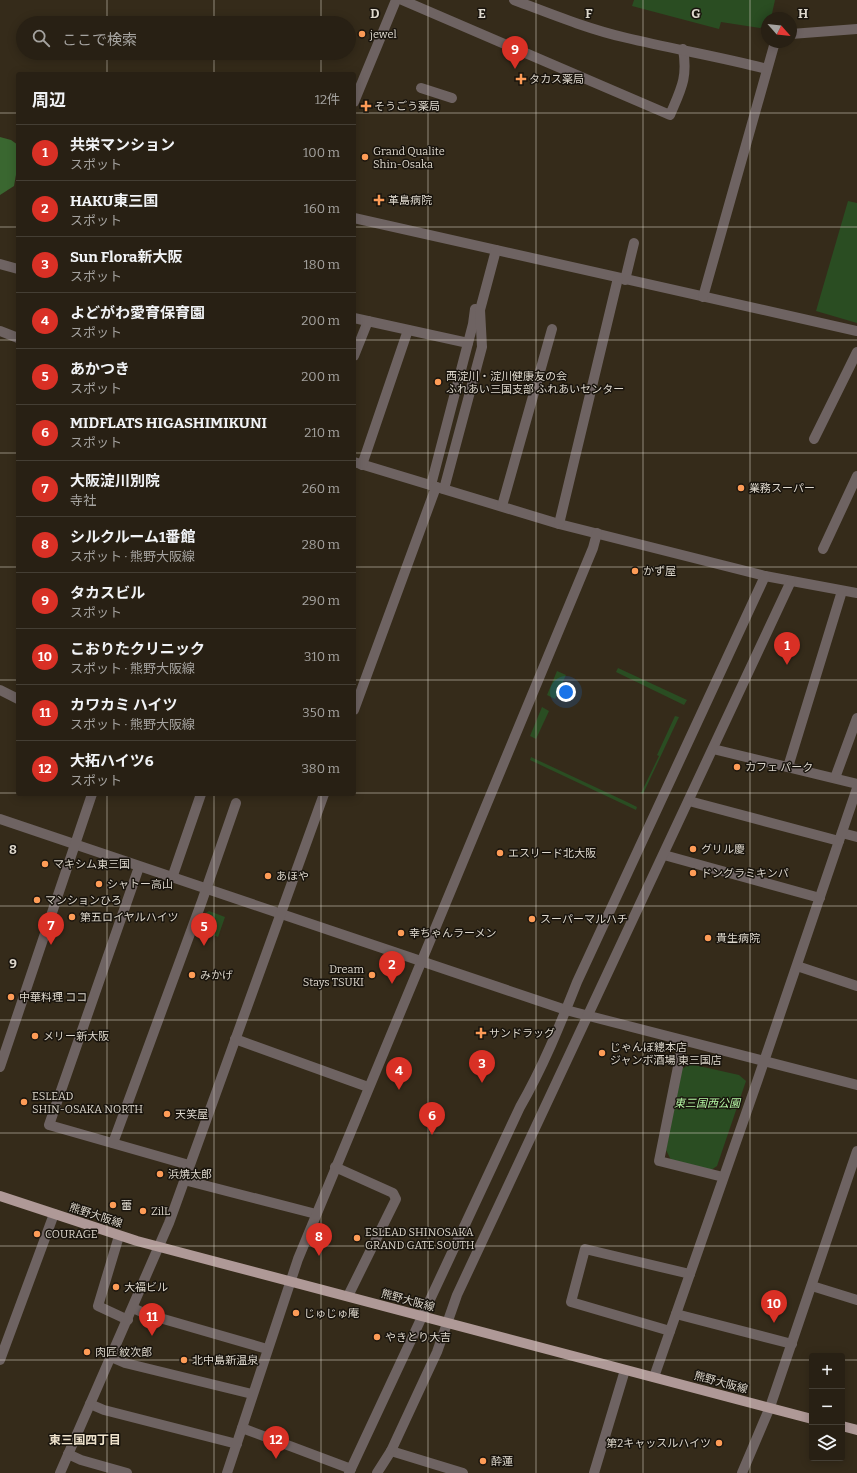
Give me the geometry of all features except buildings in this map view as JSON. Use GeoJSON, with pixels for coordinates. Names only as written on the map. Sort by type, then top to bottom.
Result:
{"type":"FeatureCollection","features":[{"type":"Feature","properties":{"kind":"main road","name":"熊野大阪線"},"geometry":{"type":"LineString","coordinates":[[0,1196],[119,1236],[159,1247],[809,1417]]}},
{"type":"Feature","properties":{"kind":"main road"},"geometry":{"type":"LineString","coordinates":[[845,1427],[857,1430]]}},
{"type":"Feature","properties":{"kind":"street"},"geometry":{"type":"LineString","coordinates":[[356,97],[396,0]]}},
{"type":"Feature","properties":{"kind":"street"},"geometry":{"type":"LineString","coordinates":[[402,0],[670,115],[683,82],[686,67],[683,49]]}},
{"type":"Feature","properties":{"kind":"street"},"geometry":{"type":"LineString","coordinates":[[514,0],[560,18],[619,35],[767,69]]}},
{"type":"Feature","properties":{"kind":"street"},"geometry":{"type":"LineString","coordinates":[[797,34],[857,29]]}},
{"type":"Feature","properties":{"kind":"street"},"geometry":{"type":"LineString","coordinates":[[703,297],[773,48]]}},
{"type":"Feature","properties":{"kind":"street"},"geometry":{"type":"LineString","coordinates":[[421,88],[452,98]]}},
{"type":"Feature","properties":{"kind":"street"},"geometry":{"type":"LineString","coordinates":[[356,218],[857,331]]}},
{"type":"Feature","properties":{"kind":"street"},"geometry":{"type":"LineString","coordinates":[[559,524],[621,279],[634,242]]}},
{"type":"Feature","properties":{"kind":"street"},"geometry":{"type":"LineString","coordinates":[[437,487],[475,307],[494,250]]}},
{"type":"Feature","properties":{"kind":"street"},"geometry":{"type":"LineString","coordinates":[[356,705],[437,487],[482,347],[480,310],[494,250]]}},
{"type":"Feature","properties":{"kind":"street"},"geometry":{"type":"LineString","coordinates":[[0,264],[16,268]]}},
{"type":"Feature","properties":{"kind":"street"},"geometry":{"type":"LineString","coordinates":[[356,318],[468,343]]}},
{"type":"Feature","properties":{"kind":"street"},"geometry":{"type":"LineString","coordinates":[[356,351],[368,321]]}},
{"type":"Feature","properties":{"kind":"street"},"geometry":{"type":"LineString","coordinates":[[502,506],[552,329]]}},
{"type":"Feature","properties":{"kind":"street"},"geometry":{"type":"LineString","coordinates":[[408,330],[358,464],[559,524],[765,576],[857,593]]}},
{"type":"Feature","properties":{"kind":"street"},"geometry":{"type":"LineString","coordinates":[[0,331],[16,337]]}},
{"type":"Feature","properties":{"kind":"street"},"geometry":{"type":"LineString","coordinates":[[814,439],[857,352]]}},
{"type":"Feature","properties":{"kind":"street"},"geometry":{"type":"LineString","coordinates":[[823,549],[857,476]]}},
{"type":"Feature","properties":{"kind":"street"},"geometry":{"type":"LineString","coordinates":[[227,1473],[290,1281],[316,1214],[593,548],[597,533]]}},
{"type":"Feature","properties":{"kind":"street"},"geometry":{"type":"LineString","coordinates":[[242,1428],[350,1471],[520,1107],[535,1080],[765,576]]}},
{"type":"Feature","properties":{"kind":"street"},"geometry":{"type":"LineString","coordinates":[[377,1473],[391,1451],[437,1352],[457,1295],[689,802],[791,581]]}},
{"type":"Feature","properties":{"kind":"street"},"geometry":{"type":"LineString","coordinates":[[788,767],[842,591]]}},
{"type":"Feature","properties":{"kind":"street"},"geometry":{"type":"LineString","coordinates":[[0,690],[16,698]]}},
{"type":"Feature","properties":{"kind":"street"},"geometry":{"type":"LineString","coordinates":[[835,778],[857,718]]}},
{"type":"Feature","properties":{"kind":"street"},"geometry":{"type":"LineString","coordinates":[[713,749],[857,784]]}},
{"type":"Feature","properties":{"kind":"street"},"geometry":{"type":"LineString","coordinates":[[654,1377],[764,1062],[857,788]]}},
{"type":"Feature","properties":{"kind":"street"},"geometry":{"type":"LineString","coordinates":[[0,1067],[91,796]]}},
{"type":"Feature","properties":{"kind":"street"},"geometry":{"type":"LineString","coordinates":[[172,878],[200,796]]}},
{"type":"Feature","properties":{"kind":"street"},"geometry":{"type":"LineString","coordinates":[[60,1473],[159,1247],[323,796]]}},
{"type":"Feature","properties":{"kind":"street"},"geometry":{"type":"LineString","coordinates":[[689,802],[840,837],[857,837]]}},
{"type":"Feature","properties":{"kind":"street"},"geometry":{"type":"LineString","coordinates":[[113,1143],[206,890],[236,803]]}},
{"type":"Feature","properties":{"kind":"street"},"geometry":{"type":"LineString","coordinates":[[0,819],[206,890],[566,1010],[683,1042],[857,1085]]}},
{"type":"Feature","properties":{"kind":"street"},"geometry":{"type":"LineString","coordinates":[[664,855],[820,898]]}},
{"type":"Feature","properties":{"kind":"street"},"geometry":{"type":"LineString","coordinates":[[139,867],[49,1125],[189,1165]]}},
{"type":"Feature","properties":{"kind":"street"},"geometry":{"type":"LineString","coordinates":[[797,966],[857,986]]}},
{"type":"Feature","properties":{"kind":"street"},"geometry":{"type":"LineString","coordinates":[[235,1039],[368,1087]]}},
{"type":"Feature","properties":{"kind":"street"},"geometry":{"type":"LineString","coordinates":[[683,1042],[659,1161],[724,1177]]}},
{"type":"Feature","properties":{"kind":"street"},"geometry":{"type":"LineString","coordinates":[[742,1473],[770,1407],[857,1151]]}},
{"type":"Feature","properties":{"kind":"street"},"geometry":{"type":"LineString","coordinates":[[336,1167],[393,1193],[396,1199],[348,1296]]}},
{"type":"Feature","properties":{"kind":"street"},"geometry":{"type":"LineString","coordinates":[[184,1180],[316,1214]]}},
{"type":"Feature","properties":{"kind":"street"},"geometry":{"type":"LineString","coordinates":[[0,1360],[4,1336],[54,1214]]}},
{"type":"Feature","properties":{"kind":"street"},"geometry":{"type":"LineString","coordinates":[[119,1236],[98,1306],[128,1320]]}},
{"type":"Feature","properties":{"kind":"street"},"geometry":{"type":"LineString","coordinates":[[670,1331],[571,1302],[585,1249],[690,1274]]}},
{"type":"Feature","properties":{"kind":"street"},"geometry":{"type":"LineString","coordinates":[[812,1286],[857,1300]]}},
{"type":"Feature","properties":{"kind":"street"},"geometry":{"type":"LineString","coordinates":[[133,1308],[146,1314],[267,1349]]}},
{"type":"Feature","properties":{"kind":"street"},"geometry":{"type":"LineString","coordinates":[[676,1314],[792,1344]]}},
{"type":"Feature","properties":{"kind":"street"},"geometry":{"type":"LineString","coordinates":[[111,1357],[125,1363],[252,1394]]}},
{"type":"Feature","properties":{"kind":"street"},"geometry":{"type":"LineString","coordinates":[[594,1473],[625,1370]]}},
{"type":"Feature","properties":{"kind":"street"},"geometry":{"type":"LineString","coordinates":[[90,1404],[104,1410],[237,1444]]}},
{"type":"Feature","properties":{"kind":"street"},"geometry":{"type":"LineString","coordinates":[[391,1451],[463,1473]]}},
{"type":"Feature","properties":{"kind":"street"},"geometry":{"type":"LineString","coordinates":[[68,1454],[81,1460],[127,1473]]}},
{"type":"Feature","properties":{"kind":"green space"},"geometry":{"type":"Polygon","coordinates":[[[634,0],[775,0],[772,12],[761,12],[760,28],[721,22],[719,29],[632,6],[634,0]]]}},
{"type":"Feature","properties":{"kind":"green space"},"geometry":{"type":"Polygon","coordinates":[[[0,137],[11,140],[16,144],[16,174],[14,186],[0,195],[0,137]]]}},
{"type":"Feature","properties":{"kind":"green space"},"geometry":{"type":"Polygon","coordinates":[[[848,201],[857,203],[857,323],[816,311],[848,201]]]}},
{"type":"Feature","properties":{"kind":"green space"},"geometry":{"type":"Polygon","coordinates":[[[618,668],[687,700],[684,705],[616,672],[618,668]]]}},
{"type":"Feature","properties":{"kind":"green space"},"geometry":{"type":"Polygon","coordinates":[[[557,671],[566,675],[555,699],[547,695],[557,671]]]}},
{"type":"Feature","properties":{"kind":"green space"},"geometry":{"type":"Polygon","coordinates":[[[542,707],[549,711],[536,739],[530,736],[542,707]]]}},
{"type":"Feature","properties":{"kind":"green space"},"geometry":{"type":"Polygon","coordinates":[[[675,716],[679,717],[643,794],[641,793],[659,756],[657,755],[675,716]]]}},
{"type":"Feature","properties":{"kind":"green space"},"geometry":{"type":"Polygon","coordinates":[[[531,757],[637,807],[636,810],[530,760],[531,757]]]}},
{"type":"Feature","properties":{"kind":"green space"},"geometry":{"type":"Polygon","coordinates":[[[209,911],[225,917],[218,937],[198,929],[204,914],[209,911]]]}},
{"type":"Feature","properties":{"kind":"green space","name":"東三国西公園"},"geometry":{"type":"Polygon","coordinates":[[[690,1064],[739,1075],[746,1081],[717,1166],[711,1170],[671,1160],[666,1150],[682,1069],[690,1064]]]}},
{"type":"Feature","properties":{"kind":"place","name":"jewel"},"geometry":{"type":"Point","coordinates":[362,34]}},
{"type":"Feature","properties":{"kind":"place","name":"タカスビル"},"geometry":{"type":"Point","coordinates":[515,69]}},
{"type":"Feature","properties":{"kind":"place","name":"タカス薬局"},"geometry":{"type":"Point","coordinates":[521,79]}},
{"type":"Feature","properties":{"kind":"place","name":"そうごう薬局"},"geometry":{"type":"Point","coordinates":[366,106]}},
{"type":"Feature","properties":{"kind":"place","name":"Grand Qualite Shin-Osaka"},"geometry":{"type":"Point","coordinates":[365,157]}},
{"type":"Feature","properties":{"kind":"place","name":"革島病院"},"geometry":{"type":"Point","coordinates":[379,200]}},
{"type":"Feature","properties":{"kind":"place","name":"西淀川・淀川健康友の会 ふれあい三国支部 ふれあいセンター"},"geometry":{"type":"Point","coordinates":[438,382]}},
{"type":"Feature","properties":{"kind":"place","name":"業務スーパー"},"geometry":{"type":"Point","coordinates":[741,488]}},
{"type":"Feature","properties":{"kind":"place","name":"かず屋"},"geometry":{"type":"Point","coordinates":[635,571]}},
{"type":"Feature","properties":{"kind":"place","name":"共栄マンション"},"geometry":{"type":"Point","coordinates":[787,665]}},
{"type":"Feature","properties":{"kind":"place","name":"カフェ パーク"},"geometry":{"type":"Point","coordinates":[737,767]}},
{"type":"Feature","properties":{"kind":"place","name":"グリル慶"},"geometry":{"type":"Point","coordinates":[693,849]}},
{"type":"Feature","properties":{"kind":"place","name":"エスリード北大阪"},"geometry":{"type":"Point","coordinates":[500,853]}},
{"type":"Feature","properties":{"kind":"place","name":"マキシム東三国"},"geometry":{"type":"Point","coordinates":[45,864]}},
{"type":"Feature","properties":{"kind":"place","name":"ドングラミキンパ"},"geometry":{"type":"Point","coordinates":[693,873]}},
{"type":"Feature","properties":{"kind":"place","name":"あほや"},"geometry":{"type":"Point","coordinates":[268,876]}},
{"type":"Feature","properties":{"kind":"place","name":"シャトー高山"},"geometry":{"type":"Point","coordinates":[99,884]}},
{"type":"Feature","properties":{"kind":"place","name":"マンションひろ"},"geometry":{"type":"Point","coordinates":[37,900]}},
{"type":"Feature","properties":{"kind":"place","name":"第五ロイヤルハイツ"},"geometry":{"type":"Point","coordinates":[72,917]}},
{"type":"Feature","properties":{"kind":"place","name":"スーパーマルハチ"},"geometry":{"type":"Point","coordinates":[532,919]}},
{"type":"Feature","properties":{"kind":"place","name":"幸ちゃんラーメン"},"geometry":{"type":"Point","coordinates":[401,933]}},
{"type":"Feature","properties":{"kind":"place","name":"貴生病院"},"geometry":{"type":"Point","coordinates":[708,938]}},
{"type":"Feature","properties":{"kind":"place","name":"大阪淀川別院"},"geometry":{"type":"Point","coordinates":[51,945]}},
{"type":"Feature","properties":{"kind":"place","name":"あかつき"},"geometry":{"type":"Point","coordinates":[204,946]}},
{"type":"Feature","properties":{"kind":"place","name":"みかげ"},"geometry":{"type":"Point","coordinates":[192,975]}},
{"type":"Feature","properties":{"kind":"place","name":"Dream Stays TSUKI"},"geometry":{"type":"Point","coordinates":[372,975]}},
{"type":"Feature","properties":{"kind":"place","name":"HAKU東三国"},"geometry":{"type":"Point","coordinates":[392,984]}},
{"type":"Feature","properties":{"kind":"place","name":"中華料理 ココ"},"geometry":{"type":"Point","coordinates":[11,997]}},
{"type":"Feature","properties":{"kind":"place","name":"サンドラッグ"},"geometry":{"type":"Point","coordinates":[481,1033]}},
{"type":"Feature","properties":{"kind":"place","name":"メリー新大阪"},"geometry":{"type":"Point","coordinates":[35,1036]}},
{"type":"Feature","properties":{"kind":"place","name":"じゃんぼ總本店 ジャンボ酒場 東三国店"},"geometry":{"type":"Point","coordinates":[602,1053]}},
{"type":"Feature","properties":{"kind":"place","name":"Sun Flora新大阪"},"geometry":{"type":"Point","coordinates":[482,1083]}},
{"type":"Feature","properties":{"kind":"place","name":"よどがわ愛育保育園"},"geometry":{"type":"Point","coordinates":[399,1090]}},
{"type":"Feature","properties":{"kind":"place","name":"ESLEAD SHIN-OSAKA NORTH"},"geometry":{"type":"Point","coordinates":[24,1102]}},
{"type":"Feature","properties":{"kind":"place","name":"天笑屋"},"geometry":{"type":"Point","coordinates":[167,1114]}},
{"type":"Feature","properties":{"kind":"place","name":"MIDFLATS HIGASHIMIKUNI"},"geometry":{"type":"Point","coordinates":[432,1135]}},
{"type":"Feature","properties":{"kind":"place","name":"浜焼太郎"},"geometry":{"type":"Point","coordinates":[160,1174]}},
{"type":"Feature","properties":{"kind":"place","name":"蕾"},"geometry":{"type":"Point","coordinates":[113,1205]}},
{"type":"Feature","properties":{"kind":"place","name":"ZilL"},"geometry":{"type":"Point","coordinates":[143,1211]}},
{"type":"Feature","properties":{"kind":"place","name":"COURAGE"},"geometry":{"type":"Point","coordinates":[37,1234]}},
{"type":"Feature","properties":{"kind":"place","name":"ESLEAD SHINOSAKA GRAND GATE SOUTH"},"geometry":{"type":"Point","coordinates":[357,1238]}},
{"type":"Feature","properties":{"kind":"place","name":"シルクルーム1番館"},"geometry":{"type":"Point","coordinates":[319,1256]}},
{"type":"Feature","properties":{"kind":"place","name":"大福ビル"},"geometry":{"type":"Point","coordinates":[116,1287]}},
{"type":"Feature","properties":{"kind":"place","name":"じゅじゅ庵"},"geometry":{"type":"Point","coordinates":[296,1313]}},
{"type":"Feature","properties":{"kind":"place","name":"こおりたクリニック"},"geometry":{"type":"Point","coordinates":[774,1323]}},
{"type":"Feature","properties":{"kind":"place","name":"カワカミ ハイツ"},"geometry":{"type":"Point","coordinates":[152,1336]}},
{"type":"Feature","properties":{"kind":"place","name":"やきとり大吉"},"geometry":{"type":"Point","coordinates":[377,1337]}},
{"type":"Feature","properties":{"kind":"place","name":"肉匠 紋次郎"},"geometry":{"type":"Point","coordinates":[87,1352]}},
{"type":"Feature","properties":{"kind":"place","name":"北中島新温泉"},"geometry":{"type":"Point","coordinates":[184,1360]}},
{"type":"Feature","properties":{"kind":"place","name":"第2キャッスルハイツ"},"geometry":{"type":"Point","coordinates":[719,1443]}},
{"type":"Feature","properties":{"kind":"place","name":"大拓ハイツ6"},"geometry":{"type":"Point","coordinates":[276,1459]}},
{"type":"Feature","properties":{"kind":"place","name":"酔蓮"},"geometry":{"type":"Point","coordinates":[483,1461]}},
{"type":"Feature","properties":{"kind":"district","name":"東三国四丁目"},"geometry":{"type":"Point","coordinates":[85,1440]}}]}
